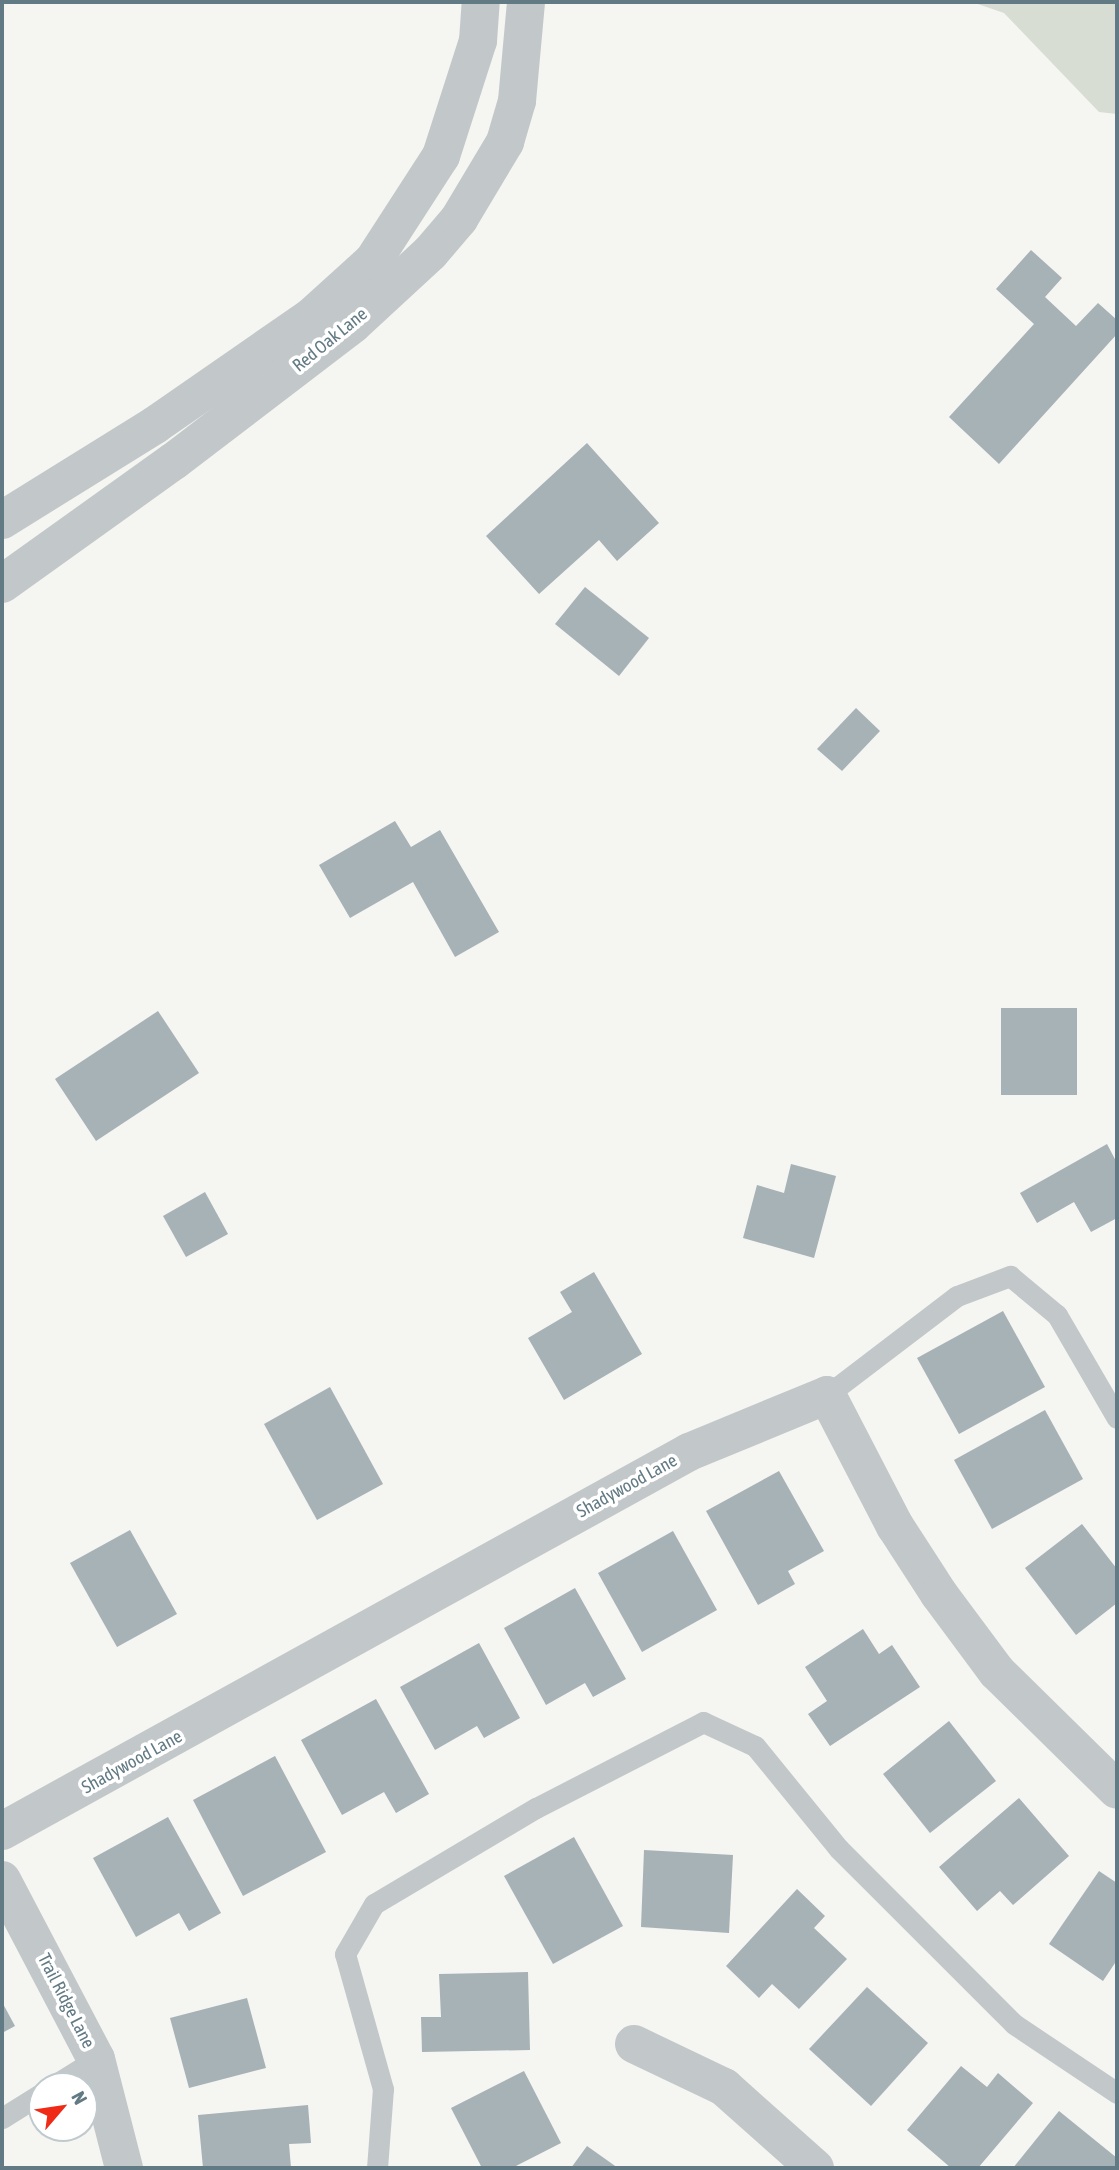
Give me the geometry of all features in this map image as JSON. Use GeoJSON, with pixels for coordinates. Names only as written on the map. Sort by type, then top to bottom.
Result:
{"type":"FeatureCollection","features":[{"type":"Feature","properties":{"kind":"street","name":"Red Oak Lane"},"geometry":{"type":"LineString","coordinates":[[2,520],[155,425],[299,325],[373,261],[441,156],[478,41],[481,2]]}},
{"type":"Feature","properties":{"kind":"street","name":"Red Oak Lane"},"geometry":{"type":"LineString","coordinates":[[2,584],[174,461],[353,324],[430,253],[459,219],[505,142],[517,101],[526,2]]}},
{"type":"Feature","properties":{"kind":"street"},"geometry":{"type":"LineString","coordinates":[[827,1395],[895,1526],[939,1594],[997,1672],[1117,1790]]}},
{"type":"Feature","properties":{"kind":"street","name":"Shadywood Lane"},"geometry":{"type":"LineString","coordinates":[[2,1831],[689,1452],[827,1395]]}},
{"type":"Feature","properties":{"kind":"street","name":"Trail Ridge Lane"},"geometry":{"type":"LineString","coordinates":[[2,1880],[96,2059],[124,2168]]}},
{"type":"Feature","properties":{"kind":"street"},"geometry":{"type":"LineString","coordinates":[[634,2045],[723,2087],[816,2168]]}},
{"type":"Feature","properties":{"kind":"lane"},"geometry":{"type":"LineString","coordinates":[[827,1395],[957,1296],[1010,1276],[1057,1315],[1117,1418]]}},
{"type":"Feature","properties":{"kind":"lane"},"geometry":{"type":"LineString","coordinates":[[377,2168],[383,2089],[345,1954],[374,1904],[536,1808],[703,1722],[755,1746],[839,1849],[1014,2024],[1117,2093]]}},
{"type":"Feature","properties":{"kind":"lane"},"geometry":{"type":"LineString","coordinates":[[75,2072],[96,2059]]}},
{"type":"Feature","properties":{"kind":"lane"},"geometry":{"type":"LineString","coordinates":[[2,2118],[28,2102]]}},
{"type":"Feature","properties":{"kind":"shaded area"},"geometry":{"type":"Polygon","coordinates":[[[972,2],[1117,2],[1117,114],[1099,112],[1004,13],[972,2]]]}},
{"type":"Feature","properties":{"kind":"building"},"geometry":{"type":"Polygon","coordinates":[[[1031,250],[1062,278],[1045,297],[1076,326],[1098,303],[1117,320],[1117,334],[999,464],[949,417],[1034,324],[996,289],[1031,250]]]}},
{"type":"Feature","properties":{"kind":"building"},"geometry":{"type":"Polygon","coordinates":[[[587,443],[659,523],[617,561],[599,540],[539,594],[486,536],[587,443]]]}},
{"type":"Feature","properties":{"kind":"building"},"geometry":{"type":"Polygon","coordinates":[[[585,587],[649,638],[619,676],[555,624],[585,587]]]}},
{"type":"Feature","properties":{"kind":"building"},"geometry":{"type":"Polygon","coordinates":[[[856,708],[880,731],[842,771],[817,749],[856,708]]]}},
{"type":"Feature","properties":{"kind":"building"},"geometry":{"type":"Polygon","coordinates":[[[395,821],[411,847],[440,830],[499,932],[455,957],[413,882],[350,918],[319,865],[395,821]]]}},
{"type":"Feature","properties":{"kind":"building"},"geometry":{"type":"Polygon","coordinates":[[[1001,1008],[1077,1008],[1077,1095],[1001,1095],[1001,1008]]]}},
{"type":"Feature","properties":{"kind":"building"},"geometry":{"type":"Polygon","coordinates":[[[158,1011],[199,1073],[96,1141],[55,1079],[158,1011]]]}},
{"type":"Feature","properties":{"kind":"building"},"geometry":{"type":"Polygon","coordinates":[[[1107,1144],[1117,1163],[1117,1218],[1091,1232],[1074,1202],[1037,1223],[1020,1193],[1107,1144]]]}},
{"type":"Feature","properties":{"kind":"building"},"geometry":{"type":"Polygon","coordinates":[[[791,1164],[836,1176],[814,1258],[743,1238],[757,1185],[784,1193],[791,1164]]]}},
{"type":"Feature","properties":{"kind":"building"},"geometry":{"type":"Polygon","coordinates":[[[205,1192],[228,1234],[186,1257],[163,1216],[205,1192]]]}},
{"type":"Feature","properties":{"kind":"building"},"geometry":{"type":"Polygon","coordinates":[[[594,1272],[642,1354],[564,1400],[528,1338],[572,1312],[560,1292],[594,1272]]]}},
{"type":"Feature","properties":{"kind":"building"},"geometry":{"type":"Polygon","coordinates":[[[1003,1311],[1045,1387],[959,1434],[917,1358],[1003,1311]]]}},
{"type":"Feature","properties":{"kind":"building"},"geometry":{"type":"Polygon","coordinates":[[[330,1387],[383,1484],[317,1520],[264,1424],[330,1387]]]}},
{"type":"Feature","properties":{"kind":"building"},"geometry":{"type":"Polygon","coordinates":[[[1045,1410],[1083,1479],[992,1529],[954,1460],[1045,1410]]]}},
{"type":"Feature","properties":{"kind":"building"},"geometry":{"type":"Polygon","coordinates":[[[779,1471],[824,1551],[788,1571],[795,1584],[758,1605],[706,1511],[779,1471]]]}},
{"type":"Feature","properties":{"kind":"building"},"geometry":{"type":"Polygon","coordinates":[[[1082,1524],[1117,1569],[1117,1603],[1076,1635],[1025,1568],[1082,1524]]]}},
{"type":"Feature","properties":{"kind":"building"},"geometry":{"type":"Polygon","coordinates":[[[130,1530],[177,1614],[117,1647],[70,1563],[130,1530]]]}},
{"type":"Feature","properties":{"kind":"building"},"geometry":{"type":"Polygon","coordinates":[[[673,1531],[717,1610],[642,1652],[598,1573],[673,1531]]]}},
{"type":"Feature","properties":{"kind":"building"},"geometry":{"type":"Polygon","coordinates":[[[575,1588],[626,1679],[593,1697],[585,1683],[546,1705],[504,1628],[575,1588]]]}},
{"type":"Feature","properties":{"kind":"building"},"geometry":{"type":"Polygon","coordinates":[[[863,1629],[879,1654],[892,1645],[920,1687],[830,1746],[808,1714],[827,1701],[805,1667],[863,1629]]]}},
{"type":"Feature","properties":{"kind":"building"},"geometry":{"type":"Polygon","coordinates":[[[479,1643],[520,1718],[484,1738],[477,1726],[435,1750],[400,1687],[479,1643]]]}},
{"type":"Feature","properties":{"kind":"building"},"geometry":{"type":"Polygon","coordinates":[[[376,1699],[429,1794],[396,1813],[384,1792],[342,1815],[301,1740],[376,1699]]]}},
{"type":"Feature","properties":{"kind":"building"},"geometry":{"type":"Polygon","coordinates":[[[949,1721],[996,1781],[930,1833],[883,1774],[949,1721]]]}},
{"type":"Feature","properties":{"kind":"building"},"geometry":{"type":"Polygon","coordinates":[[[275,1756],[326,1852],[243,1896],[193,1800],[275,1756]]]}},
{"type":"Feature","properties":{"kind":"building"},"geometry":{"type":"Polygon","coordinates":[[[1019,1798],[1069,1856],[1013,1905],[1000,1891],[977,1911],[939,1867],[1019,1798]]]}},
{"type":"Feature","properties":{"kind":"building"},"geometry":{"type":"Polygon","coordinates":[[[168,1817],[221,1913],[189,1931],[179,1913],[136,1937],[93,1858],[168,1817]]]}},
{"type":"Feature","properties":{"kind":"building"},"geometry":{"type":"Polygon","coordinates":[[[574,1837],[623,1926],[553,1964],[504,1876],[574,1837]]]}},
{"type":"Feature","properties":{"kind":"building"},"geometry":{"type":"Polygon","coordinates":[[[644,1850],[733,1855],[729,1933],[641,1927],[644,1850]]]}},
{"type":"Feature","properties":{"kind":"building"},"geometry":{"type":"Polygon","coordinates":[[[1099,1871],[1117,1883],[1117,1960],[1103,1981],[1049,1944],[1099,1871]]]}},
{"type":"Feature","properties":{"kind":"building"},"geometry":{"type":"Polygon","coordinates":[[[797,1889],[825,1916],[814,1928],[847,1959],[799,2009],[772,1984],[759,1998],[726,1966],[797,1889]]]}},
{"type":"Feature","properties":{"kind":"building"},"geometry":{"type":"Polygon","coordinates":[[[528,1972],[530,2050],[422,2052],[421,2017],[441,2017],[439,1974],[528,1972]]]}},
{"type":"Feature","properties":{"kind":"building"},"geometry":{"type":"Polygon","coordinates":[[[867,1987],[928,2043],[871,2106],[809,2049],[867,1987]]]}},
{"type":"Feature","properties":{"kind":"building"},"geometry":{"type":"Polygon","coordinates":[[[247,1998],[266,2068],[189,2088],[170,2018],[247,1998]]]}},
{"type":"Feature","properties":{"kind":"building"},"geometry":{"type":"Polygon","coordinates":[[[2,2002],[15,2026],[2,2033],[2,2002]]]}},
{"type":"Feature","properties":{"kind":"building"},"geometry":{"type":"Polygon","coordinates":[[[961,2066],[987,2087],[998,2073],[1033,2103],[978,2168],[951,2168],[907,2130],[961,2066]]]}},
{"type":"Feature","properties":{"kind":"building"},"geometry":{"type":"Polygon","coordinates":[[[524,2071],[561,2143],[512,2168],[482,2168],[451,2108],[524,2071]]]}},
{"type":"Feature","properties":{"kind":"building"},"geometry":{"type":"Polygon","coordinates":[[[308,2105],[311,2143],[289,2144],[291,2168],[203,2168],[198,2115],[308,2105]]]}},
{"type":"Feature","properties":{"kind":"building"},"geometry":{"type":"Polygon","coordinates":[[[1059,2111],[1117,2158],[1117,2168],[1013,2168],[1059,2111]]]}},
{"type":"Feature","properties":{"kind":"building"},"geometry":{"type":"Polygon","coordinates":[[[587,2146],[618,2168],[571,2168],[587,2146]]]}}]}
